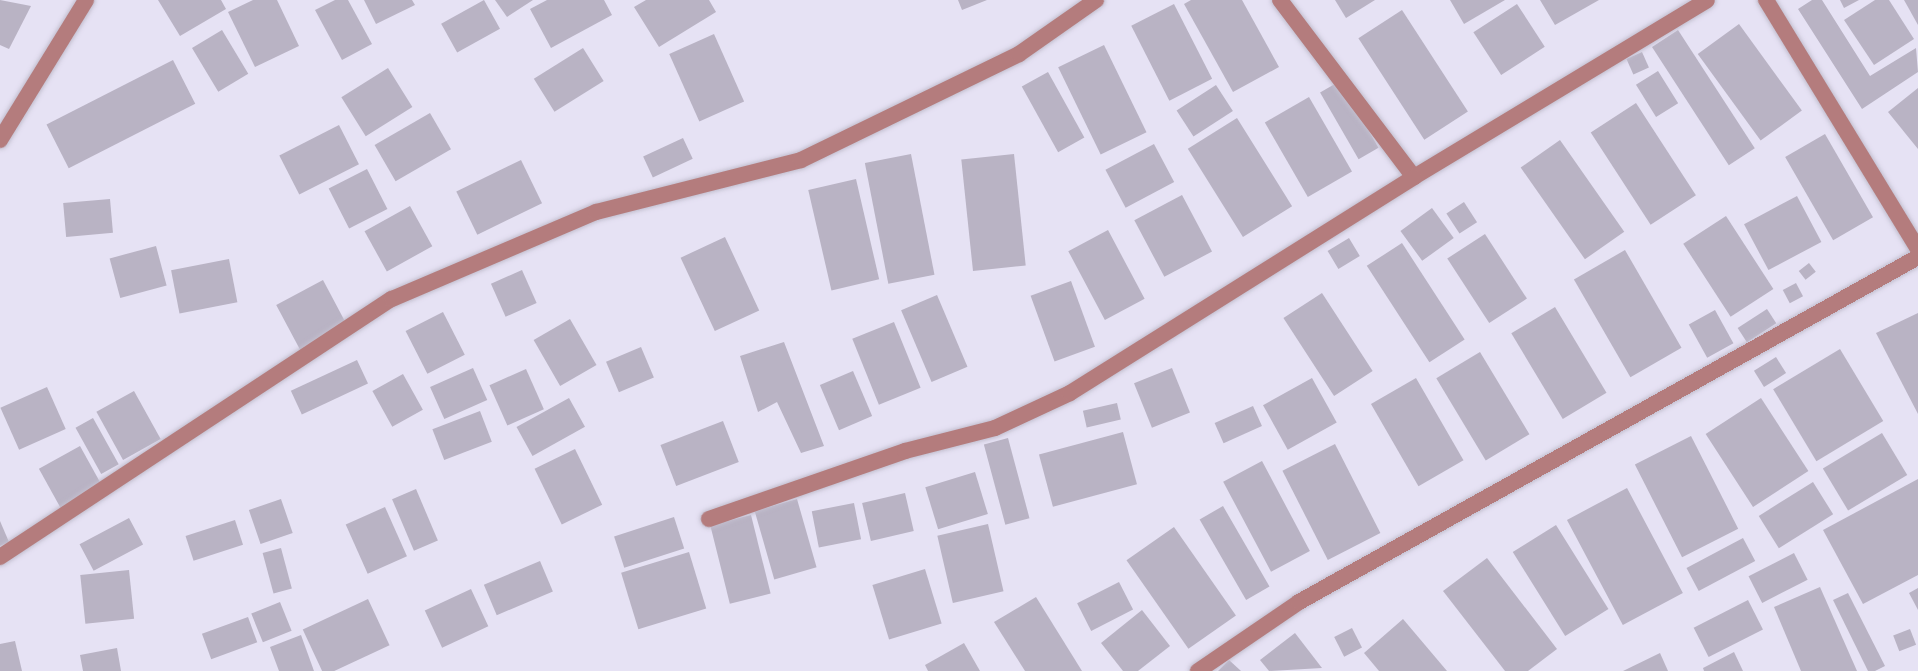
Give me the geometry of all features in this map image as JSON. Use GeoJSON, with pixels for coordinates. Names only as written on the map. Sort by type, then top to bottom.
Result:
{"type":"FeatureCollection","features":[{"type":"Feature","properties":{"kind":"street"},"geometry":{"type":"LineString","coordinates":[[0,140],[86,0]]}},
{"type":"Feature","properties":{"kind":"street"},"geometry":{"type":"LineString","coordinates":[[0,557],[392,299],[596,212],[801,160],[1019,54],[1096,0]]}},
{"type":"Feature","properties":{"kind":"street"},"geometry":{"type":"LineString","coordinates":[[1280,0],[1414,177]]}},
{"type":"Feature","properties":{"kind":"street"},"geometry":{"type":"LineString","coordinates":[[709,519],[905,451],[995,428],[1070,393],[1414,177],[1707,0]]}},
{"type":"Feature","properties":{"kind":"street"},"geometry":{"type":"LineString","coordinates":[[1766,0],[1918,249]]}},
{"type":"Feature","properties":{"kind":"street"},"geometry":{"type":"LineString","coordinates":[[1198,671],[1299,602],[1918,257]]}},
{"type":"Feature","properties":{"kind":"building"},"geometry":{"type":"Polygon","coordinates":[[[0,0],[31,6],[9,49],[0,45],[0,0]]]}},
{"type":"Feature","properties":{"kind":"building"},"geometry":{"type":"Polygon","coordinates":[[[158,0],[221,0],[226,9],[180,36],[158,0]]]}},
{"type":"Feature","properties":{"kind":"building"},"geometry":{"type":"Polygon","coordinates":[[[253,0],[277,0],[299,46],[255,67],[228,12],[253,0]]]}},
{"type":"Feature","properties":{"kind":"building"},"geometry":{"type":"Polygon","coordinates":[[[335,0],[348,0],[372,44],[342,60],[315,10],[335,0]]]}},
{"type":"Feature","properties":{"kind":"building"},"geometry":{"type":"Polygon","coordinates":[[[364,0],[412,0],[415,5],[376,24],[364,0]]]}},
{"type":"Feature","properties":{"kind":"building"},"geometry":{"type":"Polygon","coordinates":[[[484,0],[500,29],[457,53],[441,24],[484,0]]]}},
{"type":"Feature","properties":{"kind":"building"},"geometry":{"type":"Polygon","coordinates":[[[495,0],[533,0],[507,17],[495,0]]]}},
{"type":"Feature","properties":{"kind":"building"},"geometry":{"type":"Polygon","coordinates":[[[547,0],[604,0],[612,15],[551,48],[530,9],[547,0]]]}},
{"type":"Feature","properties":{"kind":"building"},"geometry":{"type":"Polygon","coordinates":[[[646,0],[709,0],[716,12],[659,47],[634,7],[646,0]]]}},
{"type":"Feature","properties":{"kind":"building"},"geometry":{"type":"Polygon","coordinates":[[[958,0],[987,0],[962,10],[958,0]]]}},
{"type":"Feature","properties":{"kind":"building"},"geometry":{"type":"Polygon","coordinates":[[[1191,0],[1242,0],[1279,67],[1233,92],[1184,4],[1191,0]]]}},
{"type":"Feature","properties":{"kind":"building"},"geometry":{"type":"Polygon","coordinates":[[[1335,0],[1375,0],[1346,18],[1335,0]]]}},
{"type":"Feature","properties":{"kind":"building"},"geometry":{"type":"Polygon","coordinates":[[[1450,0],[1505,0],[1464,24],[1450,0]]]}},
{"type":"Feature","properties":{"kind":"building"},"geometry":{"type":"Polygon","coordinates":[[[1540,0],[1599,0],[1555,25],[1540,0]]]}},
{"type":"Feature","properties":{"kind":"building"},"geometry":{"type":"Polygon","coordinates":[[[1812,0],[1822,0],[1870,76],[1916,48],[1918,72],[1862,109],[1798,9],[1812,0]]]}},
{"type":"Feature","properties":{"kind":"building"},"geometry":{"type":"Polygon","coordinates":[[[1840,0],[1859,0],[1844,8],[1840,0]]]}},
{"type":"Feature","properties":{"kind":"building"},"geometry":{"type":"Polygon","coordinates":[[[1875,0],[1889,0],[1914,39],[1874,65],[1844,20],[1875,0]]]}},
{"type":"Feature","properties":{"kind":"building"},"geometry":{"type":"Polygon","coordinates":[[[1904,0],[1918,0],[1918,25],[1904,0]]]}},
{"type":"Feature","properties":{"kind":"building"},"geometry":{"type":"Polygon","coordinates":[[[1174,4],[1212,79],[1169,101],[1131,26],[1174,4]]]}},
{"type":"Feature","properties":{"kind":"building"},"geometry":{"type":"Polygon","coordinates":[[[1517,4],[1545,47],[1501,75],[1473,32],[1517,4]]]}},
{"type":"Feature","properties":{"kind":"building"},"geometry":{"type":"Polygon","coordinates":[[[1402,10],[1468,111],[1424,140],[1358,38],[1402,10]]]}},
{"type":"Feature","properties":{"kind":"building"},"geometry":{"type":"Polygon","coordinates":[[[1739,24],[1802,111],[1761,141],[1698,54],[1739,24]]]}},
{"type":"Feature","properties":{"kind":"building"},"geometry":{"type":"Polygon","coordinates":[[[222,30],[248,74],[218,92],[192,48],[222,30]]]}},
{"type":"Feature","properties":{"kind":"building"},"geometry":{"type":"Polygon","coordinates":[[[1678,30],[1755,148],[1729,165],[1652,47],[1678,30]]]}},
{"type":"Feature","properties":{"kind":"building"},"geometry":{"type":"Polygon","coordinates":[[[714,34],[744,102],[699,122],[669,54],[714,34]]]}},
{"type":"Feature","properties":{"kind":"building"},"geometry":{"type":"Polygon","coordinates":[[[1104,45],[1147,132],[1101,155],[1058,67],[1104,45]]]}},
{"type":"Feature","properties":{"kind":"building"},"geometry":{"type":"Polygon","coordinates":[[[583,48],[604,81],[554,112],[534,79],[583,48]]]}},
{"type":"Feature","properties":{"kind":"building"},"geometry":{"type":"Polygon","coordinates":[[[1642,52],[1649,68],[1633,74],[1626,59],[1642,52]]]}},
{"type":"Feature","properties":{"kind":"building"},"geometry":{"type":"Polygon","coordinates":[[[173,60],[195,104],[69,168],[46,124],[173,60]]]}},
{"type":"Feature","properties":{"kind":"building"},"geometry":{"type":"Polygon","coordinates":[[[388,68],[412,107],[366,136],[341,97],[388,68]]]}},
{"type":"Feature","properties":{"kind":"building"},"geometry":{"type":"Polygon","coordinates":[[[1658,71],[1678,103],[1656,117],[1636,85],[1658,71]]]}},
{"type":"Feature","properties":{"kind":"building"},"geometry":{"type":"Polygon","coordinates":[[[1048,72],[1084,138],[1058,152],[1022,87],[1048,72]]]}},
{"type":"Feature","properties":{"kind":"building"},"geometry":{"type":"Polygon","coordinates":[[[1340,81],[1378,148],[1359,159],[1320,92],[1340,81]]]}},
{"type":"Feature","properties":{"kind":"building"},"geometry":{"type":"Polygon","coordinates":[[[1216,85],[1233,111],[1193,137],[1177,111],[1216,85]]]}},
{"type":"Feature","properties":{"kind":"building"},"geometry":{"type":"Polygon","coordinates":[[[1918,88],[1918,149],[1888,112],[1918,88]]]}},
{"type":"Feature","properties":{"kind":"building"},"geometry":{"type":"Polygon","coordinates":[[[1309,97],[1352,171],[1308,197],[1265,122],[1309,97]]]}},
{"type":"Feature","properties":{"kind":"building"},"geometry":{"type":"Polygon","coordinates":[[[1636,103],[1696,195],[1651,225],[1591,132],[1636,103]]]}},
{"type":"Feature","properties":{"kind":"building"},"geometry":{"type":"Polygon","coordinates":[[[430,113],[451,149],[396,181],[375,145],[430,113]]]}},
{"type":"Feature","properties":{"kind":"building"},"geometry":{"type":"Polygon","coordinates":[[[1237,118],[1292,206],[1243,237],[1188,149],[1237,118]]]}},
{"type":"Feature","properties":{"kind":"building"},"geometry":{"type":"Polygon","coordinates":[[[339,125],[359,164],[299,195],[279,155],[339,125]]]}},
{"type":"Feature","properties":{"kind":"building"},"geometry":{"type":"Polygon","coordinates":[[[1825,134],[1873,217],[1833,240],[1785,157],[1825,134]]]}},
{"type":"Feature","properties":{"kind":"building"},"geometry":{"type":"Polygon","coordinates":[[[683,138],[693,159],[653,177],[643,157],[683,138]]]}},
{"type":"Feature","properties":{"kind":"building"},"geometry":{"type":"Polygon","coordinates":[[[1560,140],[1624,232],[1585,259],[1521,168],[1560,140]]]}},
{"type":"Feature","properties":{"kind":"building"},"geometry":{"type":"Polygon","coordinates":[[[1154,144],[1174,182],[1126,208],[1105,170],[1154,144]]]}},
{"type":"Feature","properties":{"kind":"building"},"geometry":{"type":"Polygon","coordinates":[[[911,154],[934,275],[888,284],[865,163],[911,154]]]}},
{"type":"Feature","properties":{"kind":"building"},"geometry":{"type":"Polygon","coordinates":[[[1014,154],[1026,265],[973,271],[961,160],[1014,154]]]}},
{"type":"Feature","properties":{"kind":"building"},"geometry":{"type":"Polygon","coordinates":[[[521,160],[542,203],[477,235],[456,192],[521,160]]]}},
{"type":"Feature","properties":{"kind":"building"},"geometry":{"type":"Polygon","coordinates":[[[367,169],[387,209],[349,229],[329,189],[367,169]]]}},
{"type":"Feature","properties":{"kind":"building"},"geometry":{"type":"Polygon","coordinates":[[[856,179],[879,279],[831,290],[808,190],[856,179]]]}},
{"type":"Feature","properties":{"kind":"building"},"geometry":{"type":"Polygon","coordinates":[[[1182,195],[1212,252],[1164,277],[1134,220],[1182,195]]]}},
{"type":"Feature","properties":{"kind":"building"},"geometry":{"type":"Polygon","coordinates":[[[1797,196],[1821,242],[1768,270],[1744,224],[1797,196]]]}},
{"type":"Feature","properties":{"kind":"building"},"geometry":{"type":"Polygon","coordinates":[[[110,199],[113,233],[66,237],[63,203],[110,199]]]}},
{"type":"Feature","properties":{"kind":"building"},"geometry":{"type":"Polygon","coordinates":[[[1464,202],[1477,222],[1459,234],[1446,213],[1464,202]]]}},
{"type":"Feature","properties":{"kind":"building"},"geometry":{"type":"Polygon","coordinates":[[[410,206],[432,246],[387,271],[365,231],[410,206]]]}},
{"type":"Feature","properties":{"kind":"building"},"geometry":{"type":"Polygon","coordinates":[[[1432,208],[1454,238],[1422,261],[1400,231],[1432,208]]]}},
{"type":"Feature","properties":{"kind":"building"},"geometry":{"type":"Polygon","coordinates":[[[1726,216],[1773,289],[1731,317],[1683,244],[1726,216]]]}},
{"type":"Feature","properties":{"kind":"building"},"geometry":{"type":"Polygon","coordinates":[[[1108,230],[1145,299],[1105,320],[1068,251],[1108,230]]]}},
{"type":"Feature","properties":{"kind":"building"},"geometry":{"type":"Polygon","coordinates":[[[1485,234],[1527,299],[1489,323],[1447,259],[1485,234]]]}},
{"type":"Feature","properties":{"kind":"building"},"geometry":{"type":"Polygon","coordinates":[[[725,237],[759,310],[715,331],[681,258],[725,237]]]}},
{"type":"Feature","properties":{"kind":"building"},"geometry":{"type":"Polygon","coordinates":[[[1349,238],[1360,256],[1338,269],[1328,251],[1349,238]]]}},
{"type":"Feature","properties":{"kind":"building"},"geometry":{"type":"Polygon","coordinates":[[[1402,243],[1465,339],[1429,362],[1367,266],[1402,243]]]}},
{"type":"Feature","properties":{"kind":"building"},"geometry":{"type":"Polygon","coordinates":[[[156,246],[167,286],[120,298],[110,258],[156,246]]]}},
{"type":"Feature","properties":{"kind":"building"},"geometry":{"type":"Polygon","coordinates":[[[1625,250],[1682,348],[1630,377],[1574,280],[1625,250]]]}},
{"type":"Feature","properties":{"kind":"building"},"geometry":{"type":"Polygon","coordinates":[[[229,259],[237,302],[179,313],[171,270],[229,259]]]}},
{"type":"Feature","properties":{"kind":"building"},"geometry":{"type":"Polygon","coordinates":[[[1809,263],[1816,272],[1806,280],[1799,271],[1809,263]]]}},
{"type":"Feature","properties":{"kind":"building"},"geometry":{"type":"Polygon","coordinates":[[[522,270],[537,303],[506,317],[491,284],[522,270]]]}},
{"type":"Feature","properties":{"kind":"building"},"geometry":{"type":"Polygon","coordinates":[[[323,280],[347,326],[301,351],[276,305],[323,280]]]}},
{"type":"Feature","properties":{"kind":"building"},"geometry":{"type":"Polygon","coordinates":[[[1071,281],[1095,347],[1055,361],[1031,296],[1071,281]]]}},
{"type":"Feature","properties":{"kind":"building"},"geometry":{"type":"Polygon","coordinates":[[[1796,283],[1803,296],[1790,303],[1783,290],[1796,283]]]}},
{"type":"Feature","properties":{"kind":"building"},"geometry":{"type":"Polygon","coordinates":[[[1322,293],[1373,371],[1334,396],[1283,318],[1322,293]]]}},
{"type":"Feature","properties":{"kind":"building"},"geometry":{"type":"Polygon","coordinates":[[[937,295],[967,367],[932,382],[901,310],[937,295]]]}},
{"type":"Feature","properties":{"kind":"building"},"geometry":{"type":"Polygon","coordinates":[[[1555,307],[1607,393],[1563,419],[1511,333],[1555,307]]]}},
{"type":"Feature","properties":{"kind":"building"},"geometry":{"type":"Polygon","coordinates":[[[1767,309],[1776,323],[1747,342],[1738,328],[1767,309]]]}},
{"type":"Feature","properties":{"kind":"building"},"geometry":{"type":"Polygon","coordinates":[[[1715,310],[1733,343],[1707,358],[1689,325],[1715,310]]]}},
{"type":"Feature","properties":{"kind":"building"},"geometry":{"type":"Polygon","coordinates":[[[443,312],[465,355],[427,374],[406,331],[443,312]]]}},
{"type":"Feature","properties":{"kind":"building"},"geometry":{"type":"Polygon","coordinates":[[[1918,313],[1918,414],[1876,333],[1918,313]]]}},
{"type":"Feature","properties":{"kind":"building"},"geometry":{"type":"Polygon","coordinates":[[[570,319],[596,365],[560,386],[534,340],[570,319]]]}},
{"type":"Feature","properties":{"kind":"building"},"geometry":{"type":"Polygon","coordinates":[[[894,322],[921,388],[879,405],[852,339],[894,322]]]}},
{"type":"Feature","properties":{"kind":"building"},"geometry":{"type":"Polygon","coordinates":[[[784,342],[824,446],[801,453],[777,402],[758,412],[740,356],[784,342]]]}},
{"type":"Feature","properties":{"kind":"building"},"geometry":{"type":"Polygon","coordinates":[[[641,347],[654,377],[619,392],[606,362],[641,347]]]}},
{"type":"Feature","properties":{"kind":"building"},"geometry":{"type":"Polygon","coordinates":[[[1840,349],[1883,421],[1816,461],[1773,389],[1840,349]]]}},
{"type":"Feature","properties":{"kind":"building"},"geometry":{"type":"Polygon","coordinates":[[[1480,352],[1529,434],[1486,461],[1436,378],[1480,352]]]}},
{"type":"Feature","properties":{"kind":"building"},"geometry":{"type":"Polygon","coordinates":[[[1776,357],[1786,373],[1764,387],[1754,371],[1776,357]]]}},
{"type":"Feature","properties":{"kind":"building"},"geometry":{"type":"Polygon","coordinates":[[[357,360],[368,384],[302,414],[291,391],[357,360]]]}},
{"type":"Feature","properties":{"kind":"building"},"geometry":{"type":"Polygon","coordinates":[[[473,368],[487,400],[444,419],[430,387],[473,368]]]}},
{"type":"Feature","properties":{"kind":"building"},"geometry":{"type":"Polygon","coordinates":[[[1172,368],[1190,413],[1152,428],[1134,383],[1172,368]]]}},
{"type":"Feature","properties":{"kind":"building"},"geometry":{"type":"Polygon","coordinates":[[[526,369],[544,409],[507,425],[489,385],[526,369]]]}},
{"type":"Feature","properties":{"kind":"building"},"geometry":{"type":"Polygon","coordinates":[[[853,371],[872,416],[839,430],[820,385],[853,371]]]}},
{"type":"Feature","properties":{"kind":"building"},"geometry":{"type":"Polygon","coordinates":[[[403,374],[423,410],[392,427],[372,391],[403,374]]]}},
{"type":"Feature","properties":{"kind":"building"},"geometry":{"type":"Polygon","coordinates":[[[1312,378],[1337,423],[1288,450],[1263,405],[1312,378]]]}},
{"type":"Feature","properties":{"kind":"building"},"geometry":{"type":"Polygon","coordinates":[[[1416,378],[1464,460],[1418,486],[1371,404],[1416,378]]]}},
{"type":"Feature","properties":{"kind":"building"},"geometry":{"type":"Polygon","coordinates":[[[47,387],[66,429],[19,450],[0,408],[47,387]]]}},
{"type":"Feature","properties":{"kind":"building"},"geometry":{"type":"Polygon","coordinates":[[[134,391],[161,439],[123,460],[96,412],[134,391]]]}},
{"type":"Feature","properties":{"kind":"building"},"geometry":{"type":"Polygon","coordinates":[[[569,398],[585,427],[533,456],[517,427],[569,398]]]}},
{"type":"Feature","properties":{"kind":"building"},"geometry":{"type":"Polygon","coordinates":[[[1761,398],[1808,471],[1753,507],[1706,434],[1761,398]]]}},
{"type":"Feature","properties":{"kind":"building"},"geometry":{"type":"Polygon","coordinates":[[[1117,403],[1121,420],[1087,427],[1083,411],[1117,403]]]}},
{"type":"Feature","properties":{"kind":"building"},"geometry":{"type":"Polygon","coordinates":[[[1253,406],[1262,426],[1224,443],[1215,423],[1253,406]]]}},
{"type":"Feature","properties":{"kind":"building"},"geometry":{"type":"Polygon","coordinates":[[[480,411],[492,442],[444,460],[432,429],[480,411]]]}},
{"type":"Feature","properties":{"kind":"building"},"geometry":{"type":"Polygon","coordinates":[[[93,418],[119,464],[101,474],[76,428],[93,418]]]}},
{"type":"Feature","properties":{"kind":"building"},"geometry":{"type":"Polygon","coordinates":[[[723,421],[739,462],[676,486],[660,445],[723,421]]]}},
{"type":"Feature","properties":{"kind":"building"},"geometry":{"type":"Polygon","coordinates":[[[1123,432],[1137,484],[1053,507],[1039,455],[1123,432]]]}},
{"type":"Feature","properties":{"kind":"building"},"geometry":{"type":"Polygon","coordinates":[[[1882,433],[1907,475],[1848,511],[1823,469],[1882,433]]]}},
{"type":"Feature","properties":{"kind":"building"},"geometry":{"type":"Polygon","coordinates":[[[1691,436],[1738,529],[1682,557],[1635,465],[1691,436]]]}},
{"type":"Feature","properties":{"kind":"building"},"geometry":{"type":"Polygon","coordinates":[[[1008,438],[1029,518],[1005,525],[984,444],[1008,438]]]}},
{"type":"Feature","properties":{"kind":"building"},"geometry":{"type":"Polygon","coordinates":[[[1335,444],[1380,533],[1328,560],[1282,471],[1335,444]]]}},
{"type":"Feature","properties":{"kind":"building"},"geometry":{"type":"Polygon","coordinates":[[[80,446],[102,486],[61,509],[39,469],[80,446]]]}},
{"type":"Feature","properties":{"kind":"building"},"geometry":{"type":"Polygon","coordinates":[[[575,449],[602,505],[562,524],[535,469],[575,449]]]}},
{"type":"Feature","properties":{"kind":"building"},"geometry":{"type":"Polygon","coordinates":[[[1262,461],[1310,551],[1271,572],[1223,482],[1262,461]]]}},
{"type":"Feature","properties":{"kind":"building"},"geometry":{"type":"Polygon","coordinates":[[[975,472],[988,514],[938,529],[925,487],[975,472]]]}},
{"type":"Feature","properties":{"kind":"building"},"geometry":{"type":"Polygon","coordinates":[[[1918,479],[1918,575],[1863,604],[1823,530],[1918,479]]]}},
{"type":"Feature","properties":{"kind":"building"},"geometry":{"type":"Polygon","coordinates":[[[1813,482],[1833,514],[1779,548],[1759,516],[1813,482]]]}},
{"type":"Feature","properties":{"kind":"building"},"geometry":{"type":"Polygon","coordinates":[[[1627,488],[1683,593],[1623,625],[1567,520],[1627,488]]]}},
{"type":"Feature","properties":{"kind":"building"},"geometry":{"type":"Polygon","coordinates":[[[416,489],[438,541],[414,551],[392,499],[416,489]]]}},
{"type":"Feature","properties":{"kind":"building"},"geometry":{"type":"Polygon","coordinates":[[[905,493],[914,531],[871,541],[862,503],[905,493]]]}},
{"type":"Feature","properties":{"kind":"building"},"geometry":{"type":"Polygon","coordinates":[[[281,499],[293,533],[261,544],[249,510],[281,499]]]}},
{"type":"Feature","properties":{"kind":"building"},"geometry":{"type":"Polygon","coordinates":[[[797,499],[817,567],[774,579],[755,511],[797,499]]]}},
{"type":"Feature","properties":{"kind":"building"},"geometry":{"type":"Polygon","coordinates":[[[854,503],[861,539],[819,548],[812,511],[854,503]]]}},
{"type":"Feature","properties":{"kind":"building"},"geometry":{"type":"Polygon","coordinates":[[[1223,506],[1270,587],[1246,600],[1200,520],[1223,506]]]}},
{"type":"Feature","properties":{"kind":"building"},"geometry":{"type":"Polygon","coordinates":[[[385,507],[407,556],[368,574],[346,524],[385,507]]]}},
{"type":"Feature","properties":{"kind":"building"},"geometry":{"type":"Polygon","coordinates":[[[751,515],[771,594],[730,604],[710,525],[751,515]]]}},
{"type":"Feature","properties":{"kind":"building"},"geometry":{"type":"Polygon","coordinates":[[[674,517],[684,548],[624,568],[614,536],[674,517]]]}},
{"type":"Feature","properties":{"kind":"building"},"geometry":{"type":"Polygon","coordinates":[[[129,518],[143,544],[94,571],[80,544],[129,518]]]}},
{"type":"Feature","properties":{"kind":"building"},"geometry":{"type":"Polygon","coordinates":[[[235,520],[243,545],[194,561],[186,536],[235,520]]]}},
{"type":"Feature","properties":{"kind":"building"},"geometry":{"type":"Polygon","coordinates":[[[0,521],[9,542],[0,546],[0,521]]]}},
{"type":"Feature","properties":{"kind":"building"},"geometry":{"type":"Polygon","coordinates":[[[988,524],[1004,591],[953,603],[937,536],[988,524]]]}},
{"type":"Feature","properties":{"kind":"building"},"geometry":{"type":"Polygon","coordinates":[[[1556,525],[1608,609],[1565,636],[1513,552],[1556,525]]]}},
{"type":"Feature","properties":{"kind":"building"},"geometry":{"type":"Polygon","coordinates":[[[1174,527],[1236,615],[1188,649],[1126,560],[1174,527]]]}},
{"type":"Feature","properties":{"kind":"building"},"geometry":{"type":"Polygon","coordinates":[[[1743,538],[1755,561],[1699,591],[1686,568],[1743,538]]]}},
{"type":"Feature","properties":{"kind":"building"},"geometry":{"type":"Polygon","coordinates":[[[281,548],[292,589],[274,593],[263,553],[281,548]]]}},
{"type":"Feature","properties":{"kind":"building"},"geometry":{"type":"Polygon","coordinates":[[[689,552],[706,608],[638,629],[621,573],[689,552]]]}},
{"type":"Feature","properties":{"kind":"building"},"geometry":{"type":"Polygon","coordinates":[[[1794,553],[1808,580],[1762,603],[1749,576],[1794,553]]]}},
{"type":"Feature","properties":{"kind":"building"},"geometry":{"type":"Polygon","coordinates":[[[1487,558],[1557,649],[1528,671],[1505,671],[1443,591],[1487,558]]]}},
{"type":"Feature","properties":{"kind":"building"},"geometry":{"type":"Polygon","coordinates":[[[540,561],[553,591],[497,615],[484,585],[540,561]]]}},
{"type":"Feature","properties":{"kind":"building"},"geometry":{"type":"Polygon","coordinates":[[[925,569],[942,624],[889,640],[872,585],[925,569]]]}},
{"type":"Feature","properties":{"kind":"building"},"geometry":{"type":"Polygon","coordinates":[[[129,570],[134,619],[85,624],[80,575],[129,570]]]}},
{"type":"Feature","properties":{"kind":"building"},"geometry":{"type":"Polygon","coordinates":[[[1119,582],[1133,610],[1091,631],[1077,603],[1119,582]]]}},
{"type":"Feature","properties":{"kind":"building"},"geometry":{"type":"Polygon","coordinates":[[[1820,587],[1857,671],[1801,671],[1774,607],[1820,587]]]}},
{"type":"Feature","properties":{"kind":"building"},"geometry":{"type":"Polygon","coordinates":[[[1918,588],[1918,610],[1909,593],[1918,588]]]}},
{"type":"Feature","properties":{"kind":"building"},"geometry":{"type":"Polygon","coordinates":[[[471,589],[488,626],[442,648],[425,611],[471,589]]]}},
{"type":"Feature","properties":{"kind":"building"},"geometry":{"type":"Polygon","coordinates":[[[1848,593],[1885,666],[1875,671],[1868,671],[1833,600],[1848,593]]]}},
{"type":"Feature","properties":{"kind":"building"},"geometry":{"type":"Polygon","coordinates":[[[1036,597],[1082,671],[1025,671],[994,622],[1036,597]]]}},
{"type":"Feature","properties":{"kind":"building"},"geometry":{"type":"Polygon","coordinates":[[[368,599],[390,645],[334,671],[322,671],[303,629],[368,599]]]}},
{"type":"Feature","properties":{"kind":"building"},"geometry":{"type":"Polygon","coordinates":[[[1748,600],[1763,629],[1709,657],[1694,628],[1748,600]]]}},
{"type":"Feature","properties":{"kind":"building"},"geometry":{"type":"Polygon","coordinates":[[[280,602],[292,631],[263,642],[251,614],[280,602]]]}},
{"type":"Feature","properties":{"kind":"building"},"geometry":{"type":"Polygon","coordinates":[[[1142,610],[1170,646],[1138,671],[1123,671],[1101,643],[1142,610]]]}},
{"type":"Feature","properties":{"kind":"building"},"geometry":{"type":"Polygon","coordinates":[[[248,617],[257,642],[211,659],[202,634],[248,617]]]}},
{"type":"Feature","properties":{"kind":"building"},"geometry":{"type":"Polygon","coordinates":[[[1403,619],[1447,671],[1379,671],[1364,653],[1403,619]]]}},
{"type":"Feature","properties":{"kind":"building"},"geometry":{"type":"Polygon","coordinates":[[[1352,628],[1362,648],[1344,657],[1334,637],[1352,628]]]}},
{"type":"Feature","properties":{"kind":"building"},"geometry":{"type":"Polygon","coordinates":[[[1910,629],[1916,645],[1899,651],[1893,635],[1910,629]]]}},
{"type":"Feature","properties":{"kind":"building"},"geometry":{"type":"Polygon","coordinates":[[[1295,633],[1322,668],[1269,671],[1260,660],[1295,633]]]}},
{"type":"Feature","properties":{"kind":"building"},"geometry":{"type":"Polygon","coordinates":[[[301,635],[314,671],[279,671],[270,647],[301,635]]]}},
{"type":"Feature","properties":{"kind":"building"},"geometry":{"type":"Polygon","coordinates":[[[15,641],[22,671],[0,671],[0,644],[15,641]]]}},
{"type":"Feature","properties":{"kind":"building"},"geometry":{"type":"Polygon","coordinates":[[[964,643],[980,671],[928,671],[925,665],[964,643]]]}},
{"type":"Feature","properties":{"kind":"building"},"geometry":{"type":"Polygon","coordinates":[[[117,648],[121,671],[83,671],[80,655],[117,648]]]}},
{"type":"Feature","properties":{"kind":"building"},"geometry":{"type":"Polygon","coordinates":[[[1734,652],[1743,671],[1704,671],[1703,668],[1734,652]]]}},
{"type":"Feature","properties":{"kind":"building"},"geometry":{"type":"Polygon","coordinates":[[[1660,653],[1668,671],[1623,671],[1660,653]]]}},
{"type":"Feature","properties":{"kind":"building"},"geometry":{"type":"Polygon","coordinates":[[[1229,660],[1241,671],[1218,671],[1229,660]]]}}]}
